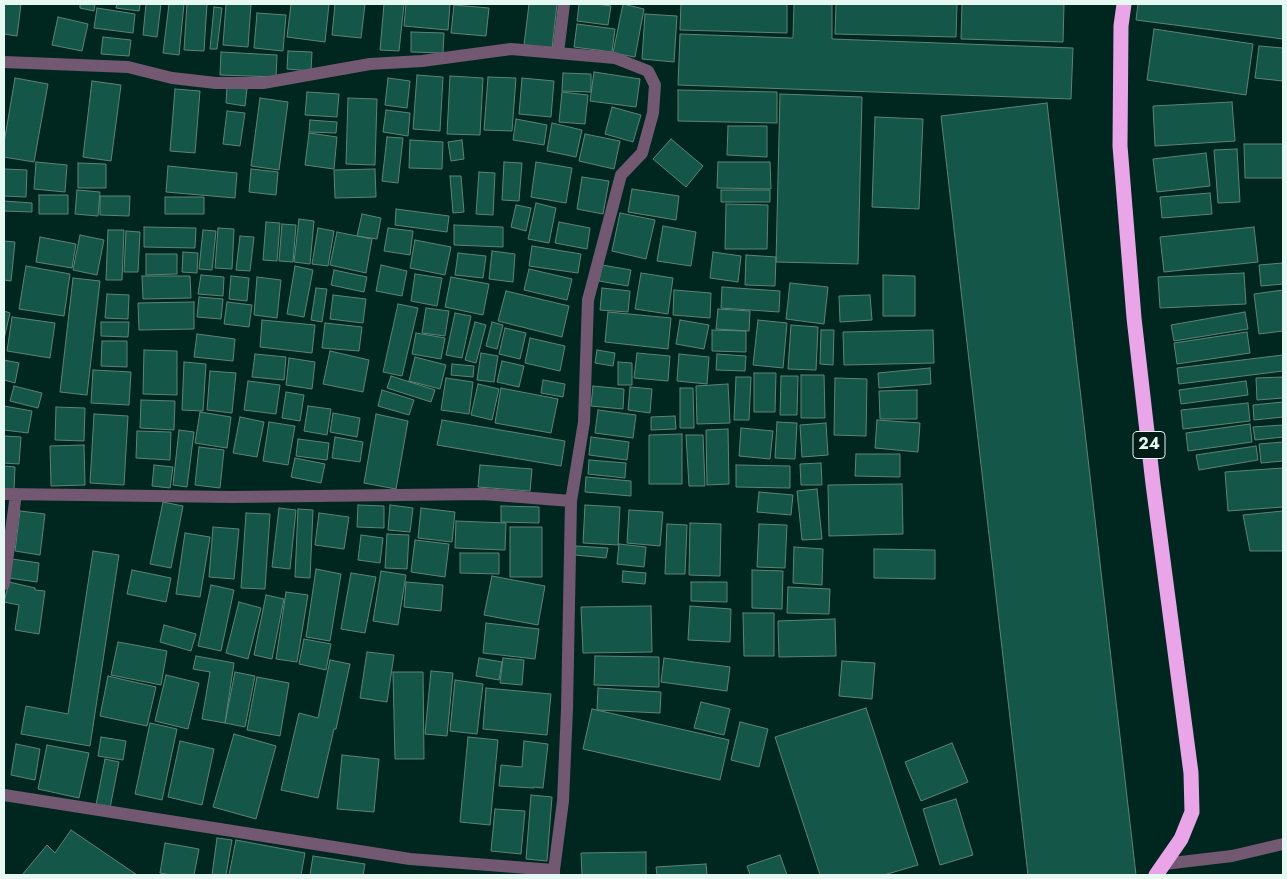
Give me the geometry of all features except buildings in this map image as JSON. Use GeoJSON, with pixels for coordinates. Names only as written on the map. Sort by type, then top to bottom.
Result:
{"type":"FeatureCollection","features":[{"type":"Feature","properties":{"kind":"highway","name":"24"},"geometry":{"type":"LineString","coordinates":[[1124,4],[1121,26],[1120,146],[1134,318],[1153,484],[1192,773],[1192,812],[1181,839],[1160,869]]}},
{"type":"Feature","properties":{"kind":"street"},"geometry":{"type":"LineString","coordinates":[[558,53],[564,4]]}},
{"type":"Feature","properties":{"kind":"street"},"geometry":{"type":"LineString","coordinates":[[4,62],[128,67],[172,78],[216,83],[263,83],[370,64],[422,61],[511,49],[615,58],[648,71],[655,85],[653,113],[642,153],[621,175],[588,300],[584,422],[571,500],[567,709],[563,801],[554,872],[410,859],[4,795]]}},
{"type":"Feature","properties":{"kind":"street"},"geometry":{"type":"LineString","coordinates":[[4,584],[10,494],[241,497],[483,494],[571,500]]}},
{"type":"Feature","properties":{"kind":"street"},"geometry":{"type":"LineString","coordinates":[[1160,869],[1232,856],[1283,844]]}}]}
